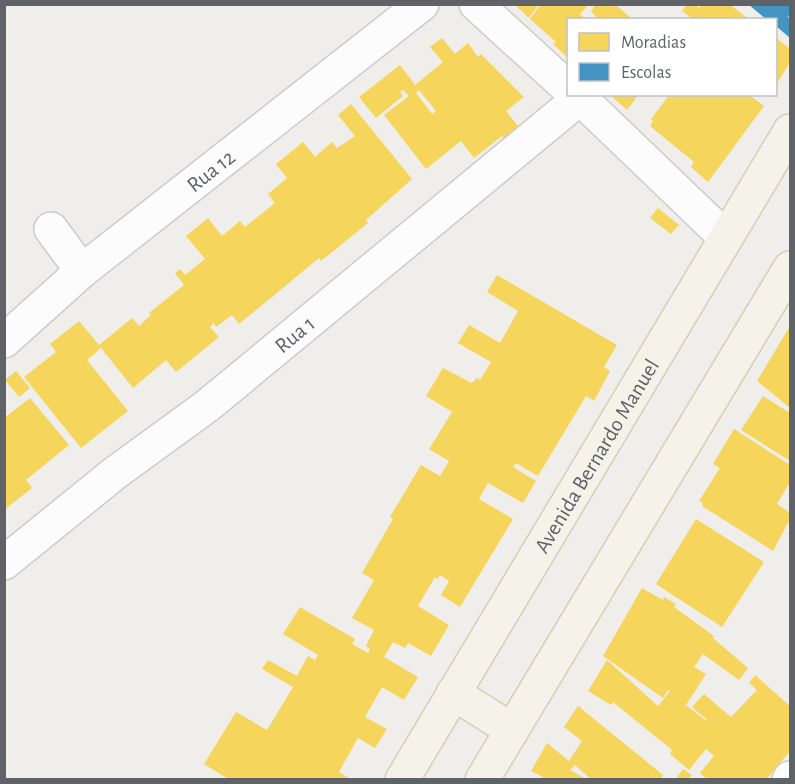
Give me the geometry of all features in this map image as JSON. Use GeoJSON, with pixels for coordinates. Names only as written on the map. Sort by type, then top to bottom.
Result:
{"type":"FeatureCollection","features":[{"type":"Feature","properties":{"kind":"main road","name":"Avenida Bernardo Manuel"},"geometry":{"type":"LineString","coordinates":[[402,780],[790,131]]}},
{"type":"Feature","properties":{"kind":"main road"},"geometry":{"type":"LineString","coordinates":[[482,780],[788,279]]}},
{"type":"Feature","properties":{"kind":"main road"},"geometry":{"type":"LineString","coordinates":[[453,693],[512,730]]}},
{"type":"Feature","properties":{"kind":"street"},"geometry":{"type":"LineString","coordinates":[[476,4],[567,87]]}},
{"type":"Feature","properties":{"kind":"street","name":"Rua 12"},"geometry":{"type":"LineString","coordinates":[[4,340],[82,271],[406,9]]}},
{"type":"Feature","properties":{"kind":"street","name":"Rua 1"},"geometry":{"type":"LineString","coordinates":[[4,563],[115,473],[207,406],[573,96]]}},
{"type":"Feature","properties":{"kind":"street"},"geometry":{"type":"LineString","coordinates":[[577,96],[726,238]]}},
{"type":"Feature","properties":{"kind":"street"},"geometry":{"type":"LineString","coordinates":[[51,229],[82,271]]}},
{"type":"Feature","properties":{"kind":"building: Moradias"},"geometry":{"type":"Polygon","coordinates":[[[514,4],[539,4],[529,18],[514,4]]]}},
{"type":"Feature","properties":{"kind":"building: Moradias"},"geometry":{"type":"Polygon","coordinates":[[[541,4],[589,4],[580,14],[584,18],[567,18],[567,57],[553,44],[556,42],[530,19],[541,4]]]}},
{"type":"Feature","properties":{"kind":"building: Moradias"},"geometry":{"type":"Polygon","coordinates":[[[596,4],[611,4],[614,7],[616,5],[631,18],[597,18],[591,11],[596,4]]]}},
{"type":"Feature","properties":{"kind":"building: Moradias"},"geometry":{"type":"Polygon","coordinates":[[[687,4],[694,4],[699,8],[702,4],[729,4],[747,18],[691,18],[682,11],[687,4]]]}},
{"type":"Feature","properties":{"kind":"building: Moradias"},"geometry":{"type":"Polygon","coordinates":[[[442,38],[455,54],[468,43],[478,57],[481,54],[524,97],[506,111],[528,139],[514,150],[502,136],[474,158],[461,141],[426,169],[384,115],[409,96],[403,90],[400,92],[403,96],[376,118],[359,97],[400,65],[415,85],[443,62],[430,47],[442,38]],[[419,90],[416,93],[432,114],[436,111],[419,90]]]}},
{"type":"Feature","properties":{"kind":"building: Moradias"},"geometry":{"type":"Polygon","coordinates":[[[777,39],[790,49],[790,62],[778,82],[777,39]]]}},
{"type":"Feature","properties":{"kind":"building: Moradias"},"geometry":{"type":"Polygon","coordinates":[[[611,96],[638,96],[627,110],[611,96]]]}},
{"type":"Feature","properties":{"kind":"building: Moradias"},"geometry":{"type":"Polygon","coordinates":[[[668,96],[752,96],[764,106],[708,182],[691,167],[694,162],[650,126],[653,121],[651,119],[668,96]]]}},
{"type":"Feature","properties":{"kind":"building: Moradias"},"geometry":{"type":"Polygon","coordinates":[[[351,104],[412,179],[366,220],[368,223],[321,261],[319,258],[239,324],[232,315],[216,327],[214,323],[210,327],[219,337],[176,372],[166,360],[133,388],[101,348],[87,360],[128,411],[81,448],[24,377],[56,352],[50,344],[79,321],[99,345],[132,318],[139,326],[151,315],[149,313],[184,285],[175,273],[180,269],[185,275],[205,259],[186,236],[208,218],[222,236],[240,221],[245,227],[275,203],[268,194],[287,178],[276,164],[303,142],[315,157],[332,142],[337,148],[355,136],[338,115],[351,104]]]}},
{"type":"Feature","properties":{"kind":"building: Moradias"},"geometry":{"type":"Polygon","coordinates":[[[658,208],[679,225],[671,234],[650,218],[658,208]]]}},
{"type":"Feature","properties":{"kind":"building: Moradias"},"geometry":{"type":"Polygon","coordinates":[[[497,275],[617,345],[604,367],[610,371],[594,401],[586,396],[538,476],[516,463],[513,467],[536,481],[523,503],[488,483],[479,499],[513,519],[460,607],[441,595],[449,581],[440,575],[438,579],[435,577],[418,606],[449,625],[431,656],[408,643],[405,648],[393,642],[384,657],[418,677],[404,700],[382,687],[365,717],[387,729],[375,748],[358,738],[339,772],[352,780],[230,780],[204,764],[236,712],[267,730],[293,687],[262,669],[268,660],[297,676],[308,656],[315,660],[318,655],[283,634],[300,607],[355,639],[352,644],[368,653],[370,649],[366,646],[374,630],[352,618],[374,580],[362,573],[393,519],[390,517],[421,465],[440,476],[449,461],[429,449],[452,412],[426,396],[443,368],[472,383],[477,378],[480,380],[491,362],[458,343],[469,325],[500,343],[518,311],[487,292],[497,275]]]}},
{"type":"Feature","properties":{"kind":"building: Moradias"},"geometry":{"type":"Polygon","coordinates":[[[790,326],[790,408],[757,381],[790,326]]]}},
{"type":"Feature","properties":{"kind":"building: Moradias"},"geometry":{"type":"Polygon","coordinates":[[[16,371],[30,388],[19,397],[5,380],[16,371]]]}},
{"type":"Feature","properties":{"kind":"building: Moradias"},"geometry":{"type":"Polygon","coordinates":[[[763,396],[790,413],[790,461],[741,430],[763,396]]]}},
{"type":"Feature","properties":{"kind":"building: Moradias"},"geometry":{"type":"Polygon","coordinates":[[[30,398],[69,445],[26,480],[32,488],[4,510],[4,418],[30,398]]]}},
{"type":"Feature","properties":{"kind":"building: Moradias"},"geometry":{"type":"Polygon","coordinates":[[[734,429],[790,465],[790,482],[777,504],[790,513],[790,519],[773,551],[702,506],[703,503],[699,501],[720,468],[713,464],[734,429]]]}},
{"type":"Feature","properties":{"kind":"building: Moradias"},"geometry":{"type":"Polygon","coordinates":[[[696,519],[764,562],[722,627],[656,584],[696,519]]]}},
{"type":"Feature","properties":{"kind":"building: Moradias"},"geometry":{"type":"Polygon","coordinates":[[[642,588],[663,600],[664,597],[676,604],[674,607],[714,636],[713,638],[748,668],[739,680],[703,654],[694,667],[706,674],[686,705],[706,721],[692,707],[704,694],[731,717],[757,690],[749,683],[755,675],[790,706],[790,751],[766,780],[708,780],[700,773],[714,756],[706,749],[689,770],[670,754],[672,750],[613,702],[611,705],[588,691],[607,660],[658,706],[670,691],[668,690],[663,698],[603,656],[642,588]]]}},
{"type":"Feature","properties":{"kind":"building: Moradias"},"geometry":{"type":"Polygon","coordinates":[[[578,706],[663,775],[660,780],[592,780],[575,765],[570,770],[588,780],[541,780],[543,777],[531,771],[547,743],[569,761],[582,741],[564,727],[578,706]]]}},
{"type":"Feature","properties":{"kind":"building: Moradias"},"geometry":{"type":"Polygon","coordinates":[[[683,769],[692,775],[689,778],[691,780],[675,780],[683,769]]]}},
{"type":"Feature","properties":{"kind":"building: Escolas"},"geometry":{"type":"Polygon","coordinates":[[[748,4],[790,4],[788,17],[790,19],[790,38],[777,27],[777,18],[765,18],[748,4]]]}}]}
